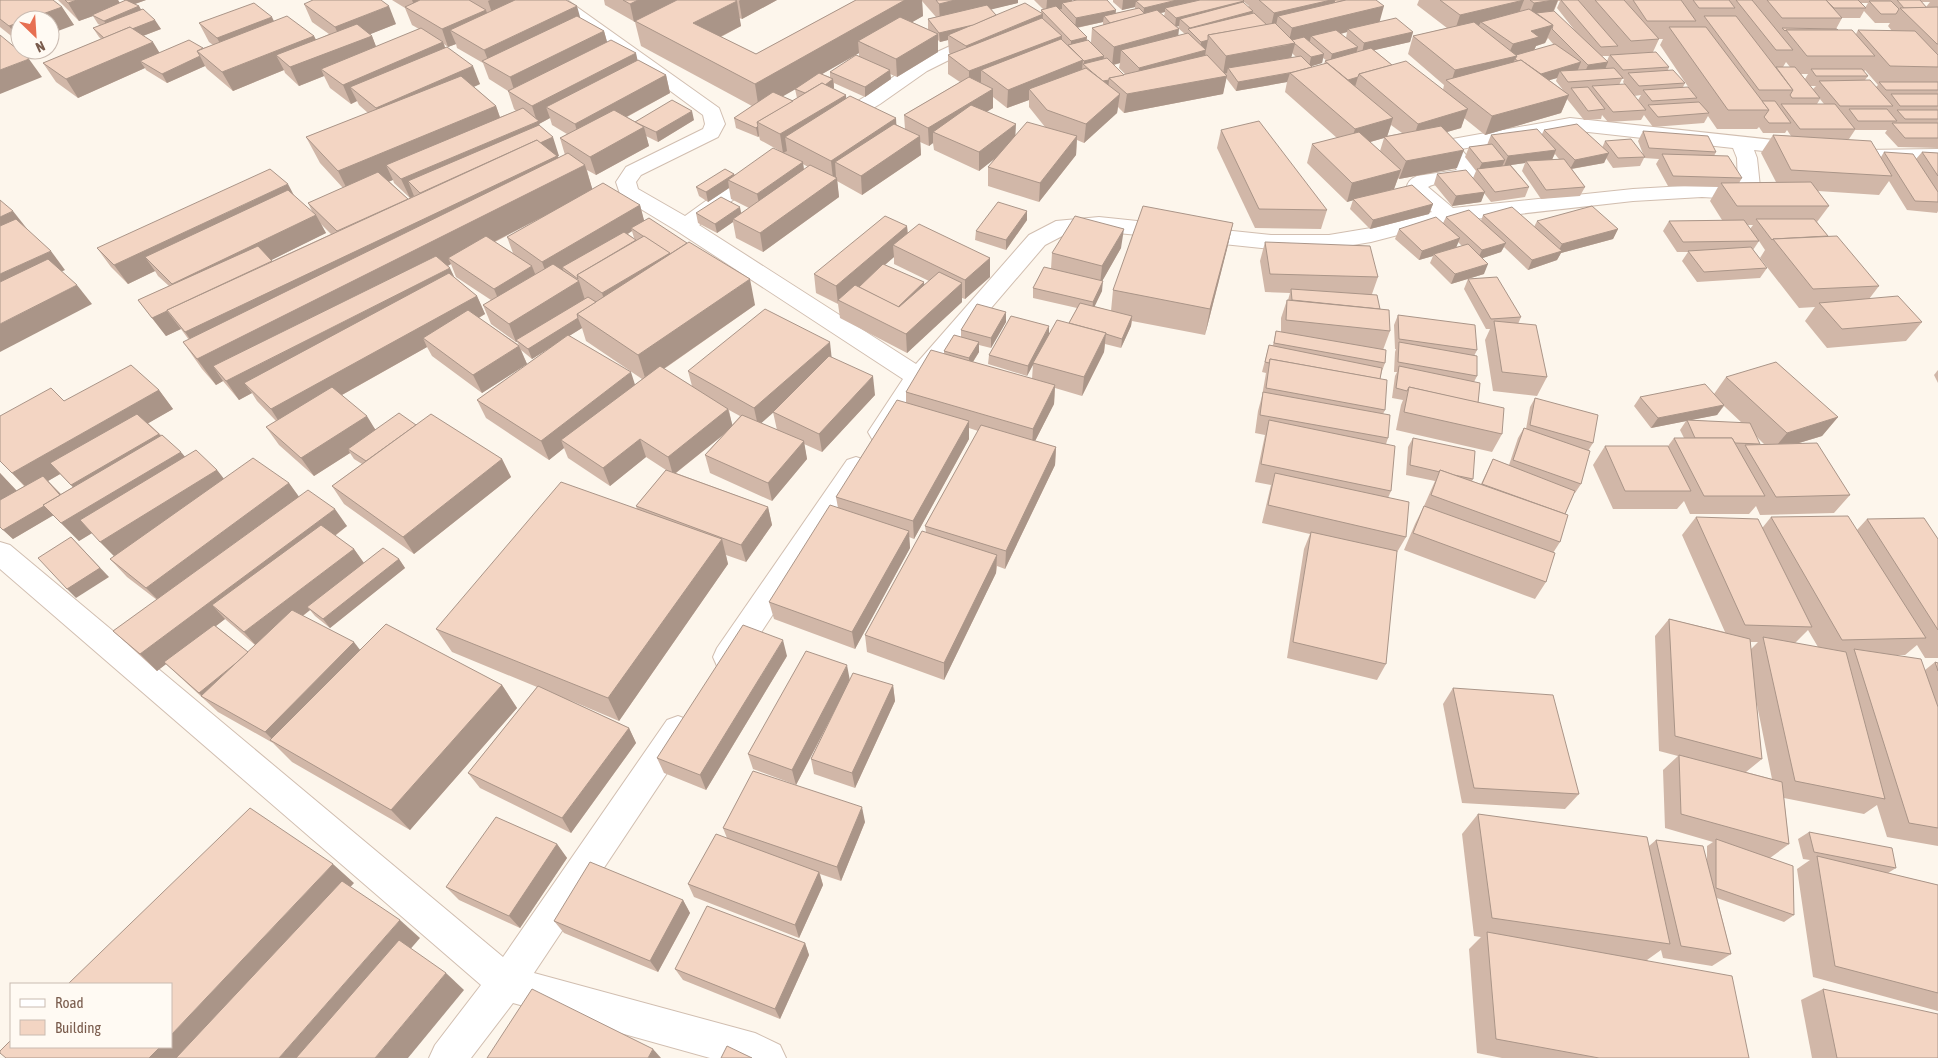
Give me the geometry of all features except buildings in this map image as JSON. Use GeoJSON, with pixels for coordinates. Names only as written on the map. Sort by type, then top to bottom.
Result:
{"type":"FeatureCollection","features":[{"type":"Feature","properties":{"kind":"street"},"geometry":{"type":"LineString","coordinates":[[556,0],[712,112],[715,124],[711,133],[632,172],[626,182],[628,192],[685,226],[918,378]]}},
{"type":"Feature","properties":{"kind":"street"},"geometry":{"type":"LineString","coordinates":[[822,131],[873,100],[920,67],[999,29]]}},
{"type":"Feature","properties":{"kind":"street"},"geometry":{"type":"LineString","coordinates":[[1448,215],[1417,189],[1418,183],[1424,180],[1465,175],[1470,172],[1452,152],[1450,147],[1454,144],[1570,124],[1863,156],[1938,156]]}},
{"type":"Feature","properties":{"kind":"street"},"geometry":{"type":"LineString","coordinates":[[712,680],[918,378],[1038,240],[1064,226],[1099,224],[1271,242],[1328,242],[1371,235],[1448,215],[1633,196],[1702,191],[1735,193],[1750,188],[1747,158],[1742,142]]}},
{"type":"Feature","properties":{"kind":"street"},"geometry":{"type":"LineString","coordinates":[[685,226],[773,162]]}},
{"type":"Feature","properties":{"kind":"street"},"geometry":{"type":"LineString","coordinates":[[0,553],[506,983],[755,1052],[767,1058]]}},
{"type":"Feature","properties":{"kind":"street"},"geometry":{"type":"LineString","coordinates":[[448,1058],[506,983],[690,713]]}}]}
